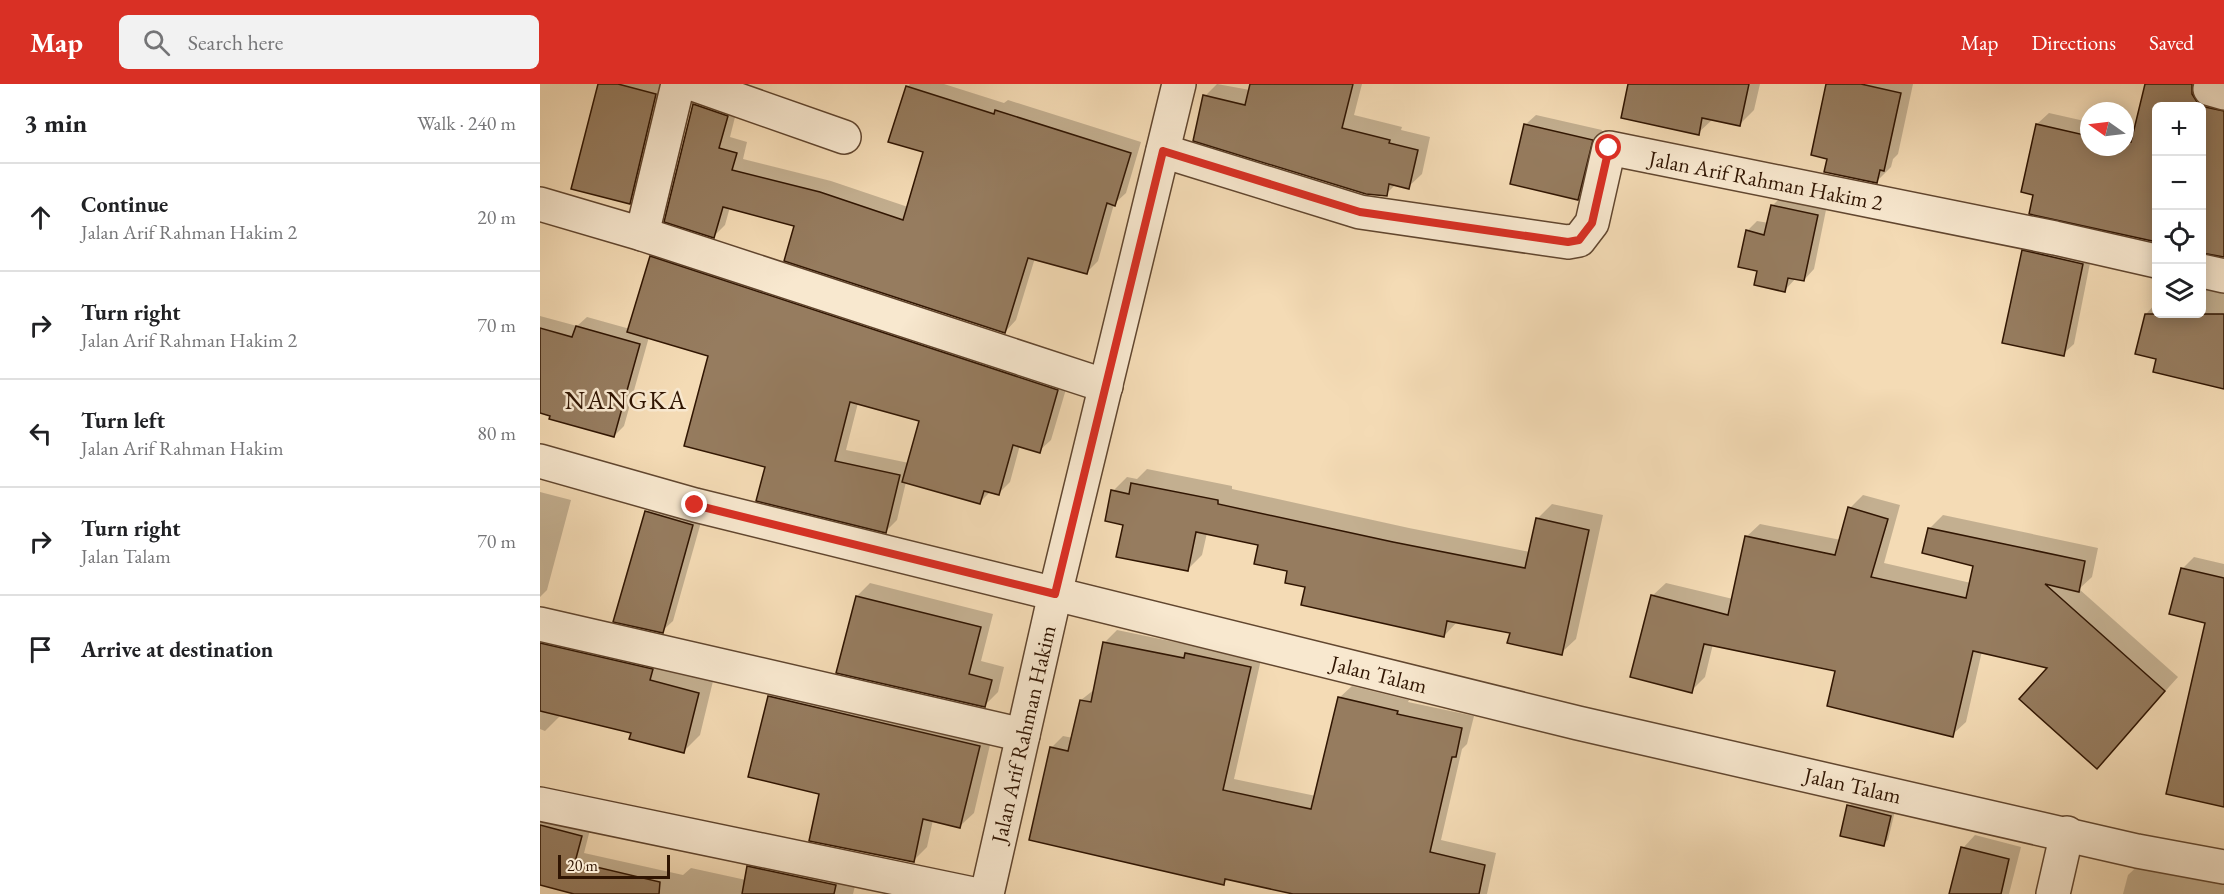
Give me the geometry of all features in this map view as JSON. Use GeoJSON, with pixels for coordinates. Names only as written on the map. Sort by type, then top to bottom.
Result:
{"type":"FeatureCollection","features":[{"type":"Feature","properties":{"kind":"street"},"geometry":{"type":"LineString","coordinates":[[642,234],[678,84]]}},
{"type":"Feature","properties":{"kind":"street"},"geometry":{"type":"LineString","coordinates":[[693,84],[844,137]]}},
{"type":"Feature","properties":{"kind":"street","name":"Jalan Arif Rahman Hakim"},"geometry":{"type":"LineString","coordinates":[[987,894],[1055,594],[1179,84]]}},
{"type":"Feature","properties":{"kind":"street","name":"Jalan Arif Rahman Hakim 2"},"geometry":{"type":"LineString","coordinates":[[1163,151],[1360,212],[1568,242],[1579,240],[1592,223],[1609,148],[2055,238],[2152,260]]}},
{"type":"Feature","properties":{"kind":"street"},"geometry":{"type":"LineString","coordinates":[[540,204],[642,234],[1106,386]]}},
{"type":"Feature","properties":{"kind":"street"},"geometry":{"type":"LineString","coordinates":[[2206,272],[2224,276]]}},
{"type":"Feature","properties":{"kind":"street","name":"Jalan Talam"},"geometry":{"type":"LineString","coordinates":[[540,461],[695,505],[1578,723],[2137,850],[2224,867]]}},
{"type":"Feature","properties":{"kind":"street"},"geometry":{"type":"LineString","coordinates":[[540,624],[1023,735]]}},
{"type":"Feature","properties":{"kind":"street"},"geometry":{"type":"LineString","coordinates":[[540,804],[973,894]]}},
{"type":"Feature","properties":{"kind":"street"},"geometry":{"type":"LineString","coordinates":[[2053,894],[2067,833]]}},
{"type":"Feature","properties":{"kind":"building"},"geometry":{"type":"Polygon","coordinates":[[[598,84],[618,84],[656,94],[630,204],[571,189],[598,84]]]}},
{"type":"Feature","properties":{"kind":"building"},"geometry":{"type":"Polygon","coordinates":[[[1250,84],[1353,84],[1342,128],[1390,140],[1389,143],[1418,150],[1409,189],[1389,184],[1387,196],[1366,194],[1193,141],[1203,95],[1245,105],[1250,84]]]}},
{"type":"Feature","properties":{"kind":"building"},"geometry":{"type":"Polygon","coordinates":[[[1628,84],[1749,84],[1740,126],[1702,118],[1699,135],[1621,118],[1628,84]]]}},
{"type":"Feature","properties":{"kind":"building"},"geometry":{"type":"Polygon","coordinates":[[[1826,84],[1861,84],[1901,93],[1884,171],[1880,170],[1877,183],[1824,172],[1827,159],[1811,155],[1826,84]]]}},
{"type":"Feature","properties":{"kind":"building"},"geometry":{"type":"Polygon","coordinates":[[[2145,84],[2192,84],[2192,94],[2197,102],[2152,102],[2152,241],[2029,214],[2033,195],[2021,192],[2036,124],[2080,134],[2080,156],[2134,156],[2134,130],[2145,84]]]}},
{"type":"Feature","properties":{"kind":"building"},"geometry":{"type":"Polygon","coordinates":[[[906,86],[994,114],[995,110],[1131,153],[1115,206],[1107,203],[1087,274],[1028,258],[1005,333],[784,261],[794,226],[723,207],[714,238],[664,222],[693,104],[728,116],[719,148],[737,153],[732,170],[820,192],[903,220],[923,152],[888,142],[906,86]]]}},
{"type":"Feature","properties":{"kind":"building"},"geometry":{"type":"Polygon","coordinates":[[[2206,107],[2224,111],[2224,257],[2206,254],[2206,107]]]}},
{"type":"Feature","properties":{"kind":"building"},"geometry":{"type":"Polygon","coordinates":[[[1524,124],[1593,140],[1578,200],[1510,184],[1524,124]]]}},
{"type":"Feature","properties":{"kind":"building"},"geometry":{"type":"Polygon","coordinates":[[[1771,205],[1818,215],[1804,281],[1788,278],[1785,292],[1754,285],[1757,271],[1738,267],[1746,230],[1764,235],[1771,205]]]}},
{"type":"Feature","properties":{"kind":"building"},"geometry":{"type":"Polygon","coordinates":[[[2022,250],[2083,264],[2064,356],[2002,343],[2022,250]]]}},
{"type":"Feature","properties":{"kind":"building"},"geometry":{"type":"Polygon","coordinates":[[[650,256],[1058,390],[1040,453],[1013,445],[999,495],[984,491],[980,504],[902,482],[919,421],[850,402],[835,461],[900,475],[886,533],[756,501],[765,467],[684,446],[708,356],[627,332],[650,256]]]}},
{"type":"Feature","properties":{"kind":"building"},"geometry":{"type":"Polygon","coordinates":[[[2145,314],[2152,314],[2152,318],[2206,318],[2206,314],[2224,314],[2224,389],[2153,372],[2156,359],[2135,354],[2145,314]]]}},
{"type":"Feature","properties":{"kind":"building"},"geometry":{"type":"Polygon","coordinates":[[[576,326],[640,344],[614,437],[549,419],[550,416],[540,413],[540,328],[572,337],[576,326]]]}},
{"type":"Feature","properties":{"kind":"building"},"geometry":{"type":"Polygon","coordinates":[[[1131,483],[1218,500],[1218,504],[1393,542],[1525,568],[1536,518],[1589,530],[1562,655],[1507,643],[1510,633],[1447,621],[1444,637],[1301,605],[1305,587],[1285,583],[1287,571],[1254,564],[1258,545],[1196,532],[1188,571],[1116,557],[1123,525],[1105,521],[1111,490],[1129,494],[1131,483]]]}},
{"type":"Feature","properties":{"kind":"building"},"geometry":{"type":"Polygon","coordinates":[[[1848,507],[1888,519],[1871,577],[1966,598],[1973,566],[1922,553],[1928,528],[2085,561],[2079,592],[2045,584],[2165,691],[2097,769],[2019,699],[2047,668],[1973,651],[1953,737],[1827,706],[1835,671],[1704,644],[1692,693],[1630,677],[1651,595],[1728,615],[1745,536],[1835,555],[1848,507]]]}},
{"type":"Feature","properties":{"kind":"building"},"geometry":{"type":"Polygon","coordinates":[[[645,511],[693,525],[663,633],[613,622],[645,511]]]}},
{"type":"Feature","properties":{"kind":"building"},"geometry":{"type":"Polygon","coordinates":[[[2181,568],[2224,578],[2224,807],[2166,794],[2205,623],[2169,614],[2181,568]]]}},
{"type":"Feature","properties":{"kind":"building"},"geometry":{"type":"Polygon","coordinates":[[[856,596],[981,627],[969,674],[992,680],[985,707],[836,673],[856,596]]]}},
{"type":"Feature","properties":{"kind":"building"},"geometry":{"type":"Polygon","coordinates":[[[1103,642],[1184,658],[1185,653],[1251,667],[1223,790],[1311,809],[1338,697],[1398,711],[1397,714],[1462,728],[1456,757],[1452,757],[1430,852],[1485,865],[1479,894],[1293,894],[1225,879],[1224,885],[1029,840],[1050,747],[1068,751],[1080,700],[1091,702],[1103,642]]]}},
{"type":"Feature","properties":{"kind":"building"},"geometry":{"type":"Polygon","coordinates":[[[540,643],[653,669],[650,680],[699,693],[684,753],[629,739],[631,733],[540,711],[540,643]]]}},
{"type":"Feature","properties":{"kind":"building"},"geometry":{"type":"Polygon","coordinates":[[[768,696],[980,746],[960,828],[923,819],[914,862],[809,841],[819,794],[748,777],[768,696]]]}},
{"type":"Feature","properties":{"kind":"building"},"geometry":{"type":"Polygon","coordinates":[[[1847,805],[1891,816],[1884,846],[1840,836],[1847,805]]]}},
{"type":"Feature","properties":{"kind":"building"},"geometry":{"type":"Polygon","coordinates":[[[540,825],[582,836],[575,862],[660,882],[659,894],[574,894],[540,885],[540,825]]]}},
{"type":"Feature","properties":{"kind":"building"},"geometry":{"type":"Polygon","coordinates":[[[1961,847],[2009,859],[2001,894],[1949,894],[1961,847]]]}},
{"type":"Feature","properties":{"kind":"building"},"geometry":{"type":"Polygon","coordinates":[[[747,866],[836,885],[834,894],[742,894],[747,866]]]}},
{"type":"Feature","properties":{"kind":"district","name":"NANGKA"},"geometry":{"type":"Point","coordinates":[626,400]}},
{"type":"Feature","properties":{"kind":"route"},"geometry":{"type":"LineString","coordinates":[[695,505],[1055,594],[1163,151],[1360,212],[1568,242],[1579,240],[1592,223],[1609,148]]}}]}
